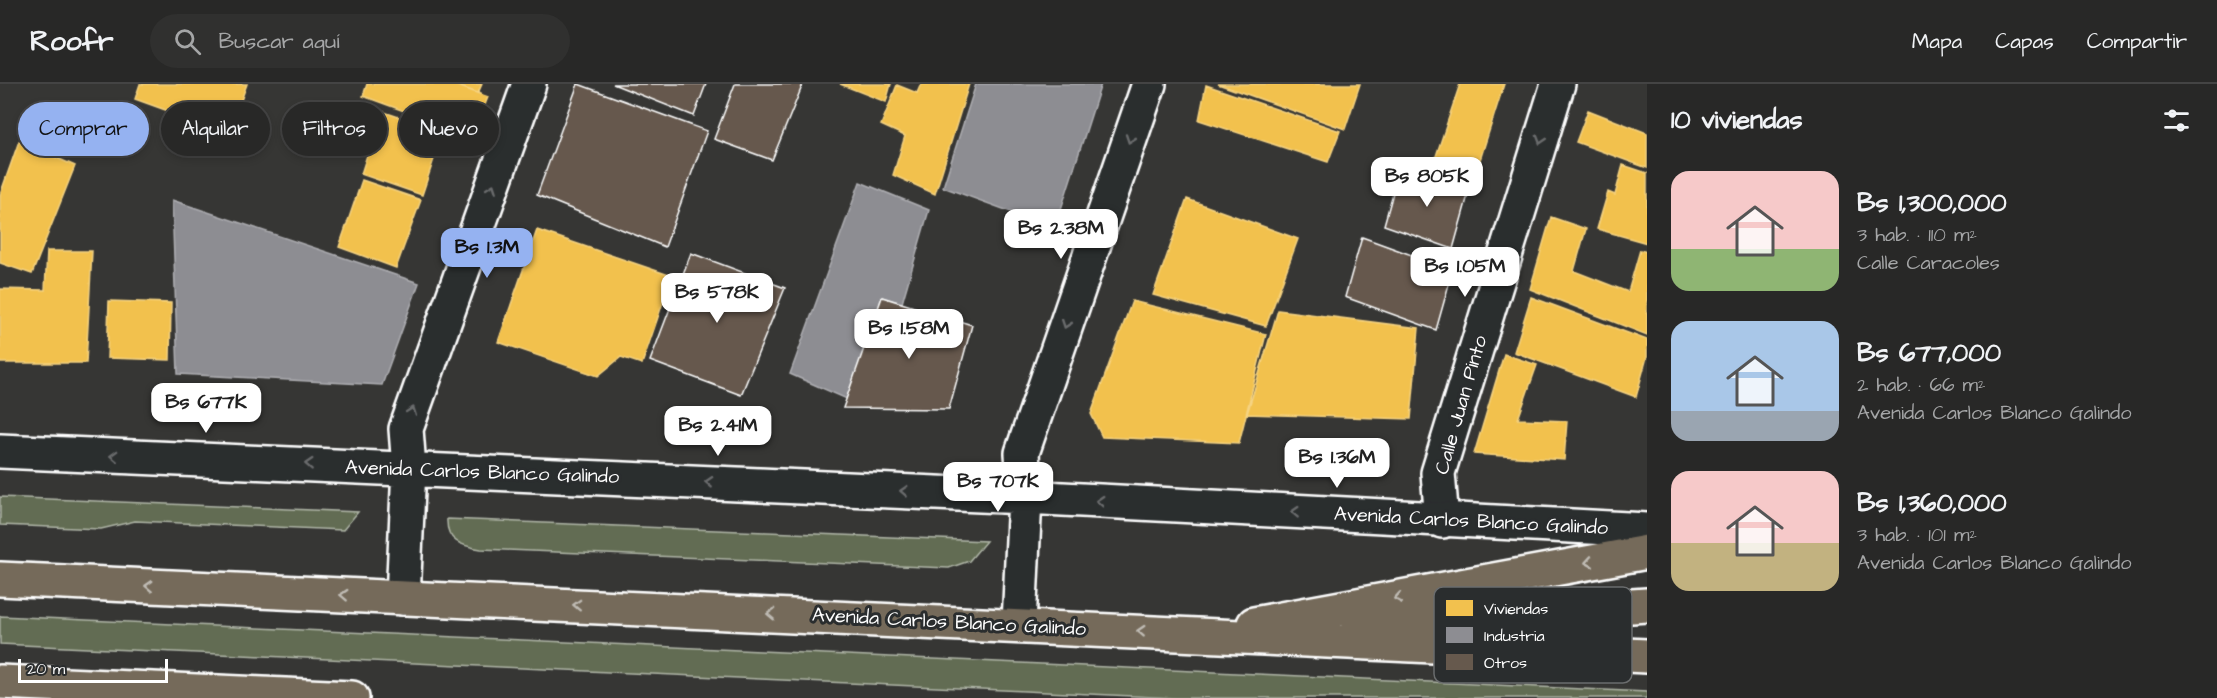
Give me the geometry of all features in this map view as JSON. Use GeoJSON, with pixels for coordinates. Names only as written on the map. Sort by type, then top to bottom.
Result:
{"type":"FeatureCollection","features":[{"type":"Feature","properties":{"kind":"highway"},"geometry":{"type":"LineString","coordinates":[[1456,587],[1647,552]]}},
{"type":"Feature","properties":{"kind":"highway","name":"Avenida Carlos Blanco Galindo"},"geometry":{"type":"LineString","coordinates":[[0,579],[1019,624],[1434,646]]}},
{"type":"Feature","properties":{"kind":"highway"},"geometry":{"type":"LineString","coordinates":[[1200,634],[1434,591]]}},
{"type":"Feature","properties":{"kind":"highway"},"geometry":{"type":"LineString","coordinates":[[1632,606],[1647,605]]}},
{"type":"Feature","properties":{"kind":"highway"},"geometry":{"type":"LineString","coordinates":[[1200,634],[1434,619]]}},
{"type":"Feature","properties":{"kind":"highway","name":"Avenida Carlos Blanco Galindo"},"geometry":{"type":"LineString","coordinates":[[1632,655],[1647,656]]}},
{"type":"Feature","properties":{"kind":"highway"},"geometry":{"type":"LineString","coordinates":[[0,682],[267,696],[352,698]]}},
{"type":"Feature","properties":{"kind":"street"},"geometry":{"type":"LineString","coordinates":[[403,598],[409,468],[406,429],[529,84]]}},
{"type":"Feature","properties":{"kind":"street"},"geometry":{"type":"LineString","coordinates":[[1019,624],[1025,497],[1022,453],[1149,84]]}},
{"type":"Feature","properties":{"kind":"street","name":"Calle Juan Pinto"},"geometry":{"type":"LineString","coordinates":[[1442,521],[1438,472],[1558,84]]}},
{"type":"Feature","properties":{"kind":"street","name":"Avenida Carlos Blanco Galindo"},"geometry":{"type":"LineString","coordinates":[[0,451],[1025,497],[1442,521],[1647,530]]}},
{"type":"Feature","properties":{"kind":"green space"},"geometry":{"type":"Polygon","coordinates":[[[0,497],[358,512],[343,530],[135,521],[101,529],[0,525],[0,497]]]}},
{"type":"Feature","properties":{"kind":"green space"},"geometry":{"type":"Polygon","coordinates":[[[447,519],[986,541],[969,561],[949,568],[481,549],[456,541],[449,533],[447,519]]]}},
{"type":"Feature","properties":{"kind":"green space"},"geometry":{"type":"Polygon","coordinates":[[[0,616],[1647,692],[1647,698],[1176,698],[0,644],[0,616]]]}},
{"type":"Feature","properties":{"kind":"building: Viviendas"},"geometry":{"type":"Polygon","coordinates":[[[140,84],[247,84],[240,102],[161,102],[161,108],[149,104],[149,102],[135,99],[140,84]]]}},
{"type":"Feature","properties":{"kind":"building: Viviendas"},"geometry":{"type":"Polygon","coordinates":[[[367,84],[452,84],[488,97],[486,102],[399,102],[399,109],[387,105],[387,102],[380,102],[363,96],[367,84]]]}},
{"type":"Feature","properties":{"kind":"building: Viviendas"},"geometry":{"type":"Polygon","coordinates":[[[452,84],[482,84],[478,93],[452,84]]]}},
{"type":"Feature","properties":{"kind":"building: Viviendas"},"geometry":{"type":"Polygon","coordinates":[[[840,84],[891,84],[886,102],[840,84]]]}},
{"type":"Feature","properties":{"kind":"building: Viviendas"},"geometry":{"type":"Polygon","coordinates":[[[921,84],[969,84],[935,194],[893,175],[905,136],[881,125],[897,85],[917,93],[921,84]]]}},
{"type":"Feature","properties":{"kind":"building: Viviendas"},"geometry":{"type":"Polygon","coordinates":[[[1218,84],[1360,84],[1345,129],[1218,84]]]}},
{"type":"Feature","properties":{"kind":"building: Viviendas"},"geometry":{"type":"Polygon","coordinates":[[[1460,84],[1504,84],[1474,179],[1434,162],[1460,84]]]}},
{"type":"Feature","properties":{"kind":"building: Viviendas"},"geometry":{"type":"Polygon","coordinates":[[[1206,85],[1340,131],[1328,162],[1199,120],[1206,85]]]}},
{"type":"Feature","properties":{"kind":"building: Viviendas"},"geometry":{"type":"Polygon","coordinates":[[[1588,110],[1647,133],[1647,168],[1576,142],[1588,110]]]}},
{"type":"Feature","properties":{"kind":"building: Viviendas"},"geometry":{"type":"Polygon","coordinates":[[[387,113],[399,117],[399,156],[435,156],[422,195],[361,174],[367,156],[387,156],[387,113]]]}},
{"type":"Feature","properties":{"kind":"building: Viviendas"},"geometry":{"type":"Polygon","coordinates":[[[18,144],[18,156],[53,156],[75,166],[32,274],[0,263],[0,195],[18,144]]]}},
{"type":"Feature","properties":{"kind":"building: Viviendas"},"geometry":{"type":"Polygon","coordinates":[[[1623,165],[1647,173],[1647,243],[1597,229],[1608,192],[1615,195],[1623,165]]]}},
{"type":"Feature","properties":{"kind":"building: Viviendas"},"geometry":{"type":"Polygon","coordinates":[[[362,180],[421,200],[396,268],[339,247],[362,180]]]}},
{"type":"Feature","properties":{"kind":"building: Viviendas"},"geometry":{"type":"Polygon","coordinates":[[[1187,199],[1298,239],[1266,326],[1153,295],[1187,199]]]}},
{"type":"Feature","properties":{"kind":"building: Viviendas"},"geometry":{"type":"Polygon","coordinates":[[[1551,217],[1586,229],[1574,271],[1628,292],[1640,250],[1647,252],[1647,335],[1530,289],[1551,217]]]}},
{"type":"Feature","properties":{"kind":"building: Viviendas"},"geometry":{"type":"Polygon","coordinates":[[[537,230],[672,276],[642,364],[621,357],[598,376],[498,342],[537,230]]]}},
{"type":"Feature","properties":{"kind":"building: Viviendas"},"geometry":{"type":"Polygon","coordinates":[[[47,251],[92,251],[86,363],[0,363],[0,289],[45,290],[47,251]]]}},
{"type":"Feature","properties":{"kind":"building: Viviendas"},"geometry":{"type":"Polygon","coordinates":[[[1531,297],[1647,340],[1647,357],[1636,397],[1514,352],[1531,297]]]}},
{"type":"Feature","properties":{"kind":"building: Viviendas"},"geometry":{"type":"Polygon","coordinates":[[[109,301],[171,303],[170,360],[107,358],[109,301]]]}},
{"type":"Feature","properties":{"kind":"building: Viviendas"},"geometry":{"type":"Polygon","coordinates":[[[1132,301],[1266,334],[1239,443],[1102,437],[1091,414],[1132,301]]]}},
{"type":"Feature","properties":{"kind":"building: Viviendas"},"geometry":{"type":"Polygon","coordinates":[[[1278,310],[1419,328],[1411,419],[1247,414],[1278,310]]]}},
{"type":"Feature","properties":{"kind":"building: Viviendas"},"geometry":{"type":"Polygon","coordinates":[[[1504,354],[1537,365],[1518,419],[1567,421],[1564,460],[1474,454],[1504,354]]]}},
{"type":"Feature","properties":{"kind":"building: Industria"},"geometry":{"type":"Polygon","coordinates":[[[976,84],[1101,84],[1055,228],[943,187],[976,84]]]}},
{"type":"Feature","properties":{"kind":"building: Industria"},"geometry":{"type":"Polygon","coordinates":[[[860,182],[929,210],[902,303],[882,297],[847,399],[790,374],[860,182]]]}},
{"type":"Feature","properties":{"kind":"building: Industria"},"geometry":{"type":"Polygon","coordinates":[[[172,200],[419,283],[382,385],[178,374],[172,200]]]}},
{"type":"Feature","properties":{"kind":"building: Otros"},"geometry":{"type":"Polygon","coordinates":[[[578,84],[707,131],[665,247],[537,195],[578,84]]]}},
{"type":"Feature","properties":{"kind":"building: Otros"},"geometry":{"type":"Polygon","coordinates":[[[613,84],[706,84],[694,116],[613,84]]]}},
{"type":"Feature","properties":{"kind":"building: Otros"},"geometry":{"type":"Polygon","coordinates":[[[735,84],[803,84],[772,160],[714,139],[735,84]]]}},
{"type":"Feature","properties":{"kind":"building: Otros"},"geometry":{"type":"Polygon","coordinates":[[[1400,168],[1470,188],[1453,249],[1384,225],[1400,168]]]}},
{"type":"Feature","properties":{"kind":"building: Otros"},"geometry":{"type":"Polygon","coordinates":[[[1362,237],[1453,270],[1436,330],[1345,297],[1362,237]]]}},
{"type":"Feature","properties":{"kind":"building: Otros"},"geometry":{"type":"Polygon","coordinates":[[[691,253],[785,288],[741,395],[650,361],[691,253]]]}},
{"type":"Feature","properties":{"kind":"building: Otros"},"geometry":{"type":"Polygon","coordinates":[[[882,297],[972,325],[949,409],[843,408],[882,297]]]}}]}
